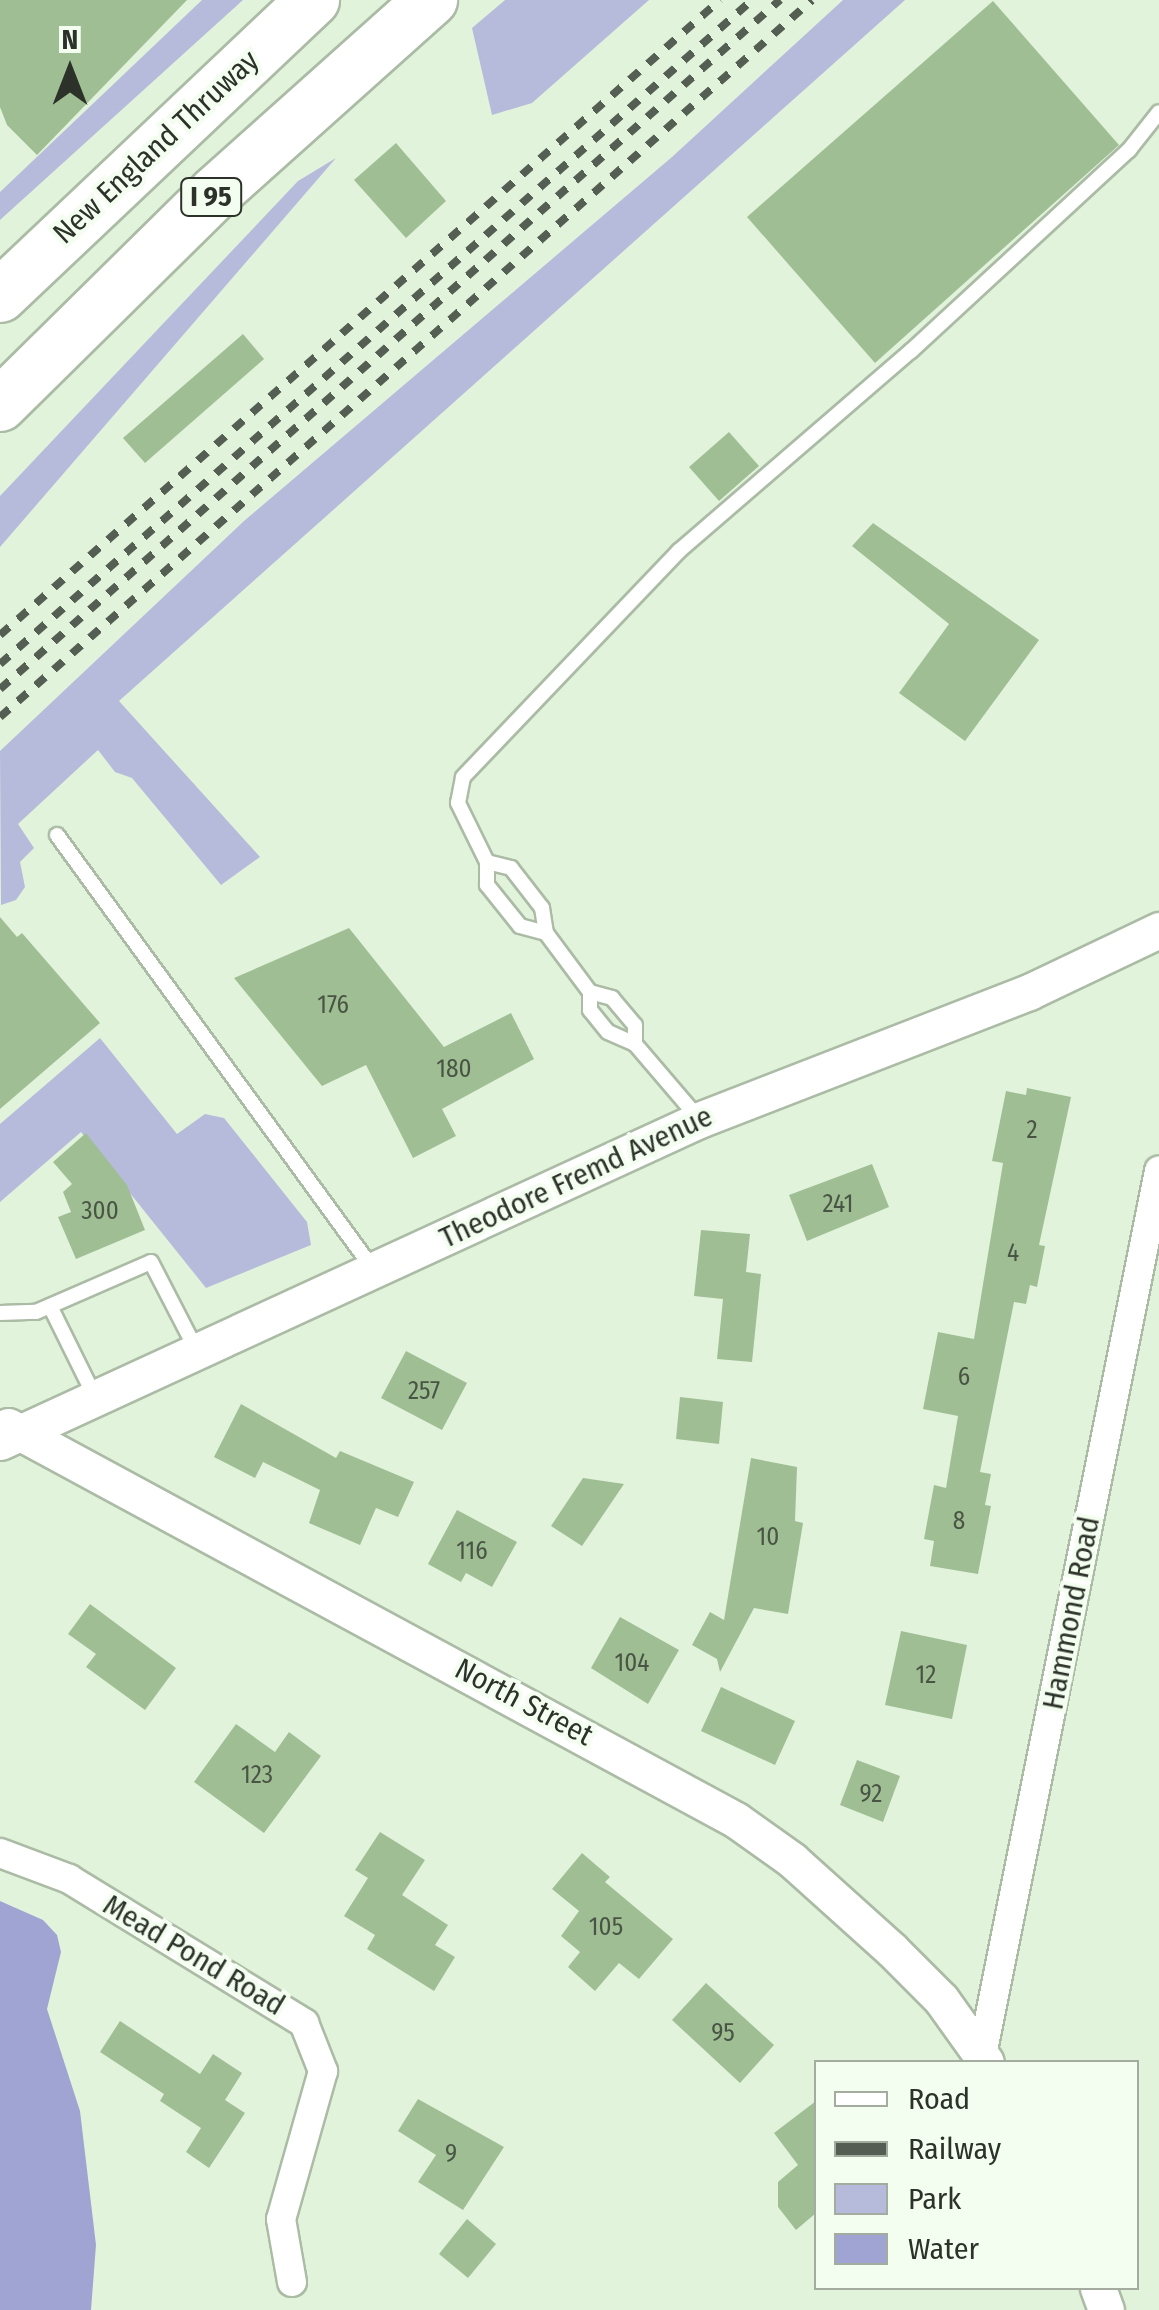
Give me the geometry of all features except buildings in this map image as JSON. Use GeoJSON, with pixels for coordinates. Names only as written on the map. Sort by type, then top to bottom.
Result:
{"type":"FeatureCollection","features":[{"type":"Feature","properties":{"kind":"highway","name":"New England Thruway"},"geometry":{"type":"LineString","coordinates":[[0,296],[314,0]]}},
{"type":"Feature","properties":{"kind":"highway","name":"I 95"},"geometry":{"type":"LineString","coordinates":[[0,405],[215,193],[430,0]]}},
{"type":"Feature","properties":{"kind":"street","name":"Theodore Fremd Avenue"},"geometry":{"type":"LineString","coordinates":[[7,1432],[96,1398],[699,1120],[1028,992],[1159,930]]}},
{"type":"Feature","properties":{"kind":"street","name":"Hammond Road"},"geometry":{"type":"LineString","coordinates":[[984,2059],[1159,1171]]}},
{"type":"Feature","properties":{"kind":"street","name":"North Street"},"geometry":{"type":"LineString","coordinates":[[7,1432],[736,1820],[792,1860],[892,1950],[941,1999],[984,2059]]}},
{"type":"Feature","properties":{"kind":"street","name":"Mead Pond Road"},"geometry":{"type":"LineString","coordinates":[[0,1852],[69,1879],[282,2004],[304,2023],[322,2071],[281,2220],[292,2282]]}},
{"type":"Feature","properties":{"kind":"lane"},"geometry":{"type":"LineString","coordinates":[[546,933],[520,926],[486,885],[486,862],[465,829],[458,803],[463,776],[679,551],[911,351],[1129,150],[1159,112]]}},
{"type":"Feature","properties":{"kind":"lane"},"geometry":{"type":"LineString","coordinates":[[57,836],[374,1270]]}},
{"type":"Feature","properties":{"kind":"lane"},"geometry":{"type":"LineString","coordinates":[[486,862],[511,868],[542,908],[546,933],[590,992],[590,1010],[608,1032],[635,1044],[699,1120]]}},
{"type":"Feature","properties":{"kind":"lane"},"geometry":{"type":"LineString","coordinates":[[590,992],[612,998],[635,1025],[635,1044]]}},
{"type":"Feature","properties":{"kind":"lane"},"geometry":{"type":"LineString","coordinates":[[0,1313],[50,1306],[151,1262],[197,1352]]}},
{"type":"Feature","properties":{"kind":"lane"},"geometry":{"type":"LineString","coordinates":[[50,1306],[96,1398]]}},
{"type":"Feature","properties":{"kind":"green space"},"geometry":{"type":"Polygon","coordinates":[[[202,0],[243,0],[0,220],[0,192],[202,0]]]}},
{"type":"Feature","properties":{"kind":"green space"},"geometry":{"type":"Polygon","coordinates":[[[505,0],[649,0],[532,103],[492,115],[472,28],[505,0]]]}},
{"type":"Feature","properties":{"kind":"green space"},"geometry":{"type":"Polygon","coordinates":[[[843,0],[905,0],[119,701],[260,857],[221,885],[132,778],[115,772],[98,750],[18,824],[34,848],[20,862],[25,887],[16,900],[1,905],[0,751],[244,521],[672,157],[843,0]]]}},
{"type":"Feature","properties":{"kind":"green space"},"geometry":{"type":"Polygon","coordinates":[[[336,158],[0,547],[0,496],[298,181],[336,158]]]}},
{"type":"Feature","properties":{"kind":"green space"},"geometry":{"type":"Polygon","coordinates":[[[100,1038],[177,1134],[205,1114],[224,1118],[307,1222],[311,1245],[206,1288],[81,1132],[0,1202],[0,1124],[100,1038]]]}},
{"type":"Feature","properties":{"kind":"water"},"geometry":{"type":"Polygon","coordinates":[[[0,1901],[43,1920],[57,1935],[61,1952],[47,2009],[80,2111],[96,2245],[91,2310],[0,2310],[0,1901]]]}},
{"type":"Feature","properties":{"kind":"railway"},"geometry":{"type":"LineString","coordinates":[[0,635],[720,0]]}},
{"type":"Feature","properties":{"kind":"railway"},"geometry":{"type":"LineString","coordinates":[[0,664],[752,0]]}},
{"type":"Feature","properties":{"kind":"railway"},"geometry":{"type":"LineString","coordinates":[[0,689],[780,0]]}},
{"type":"Feature","properties":{"kind":"railway"},"geometry":{"type":"LineString","coordinates":[[0,717],[812,0]]}}]}
